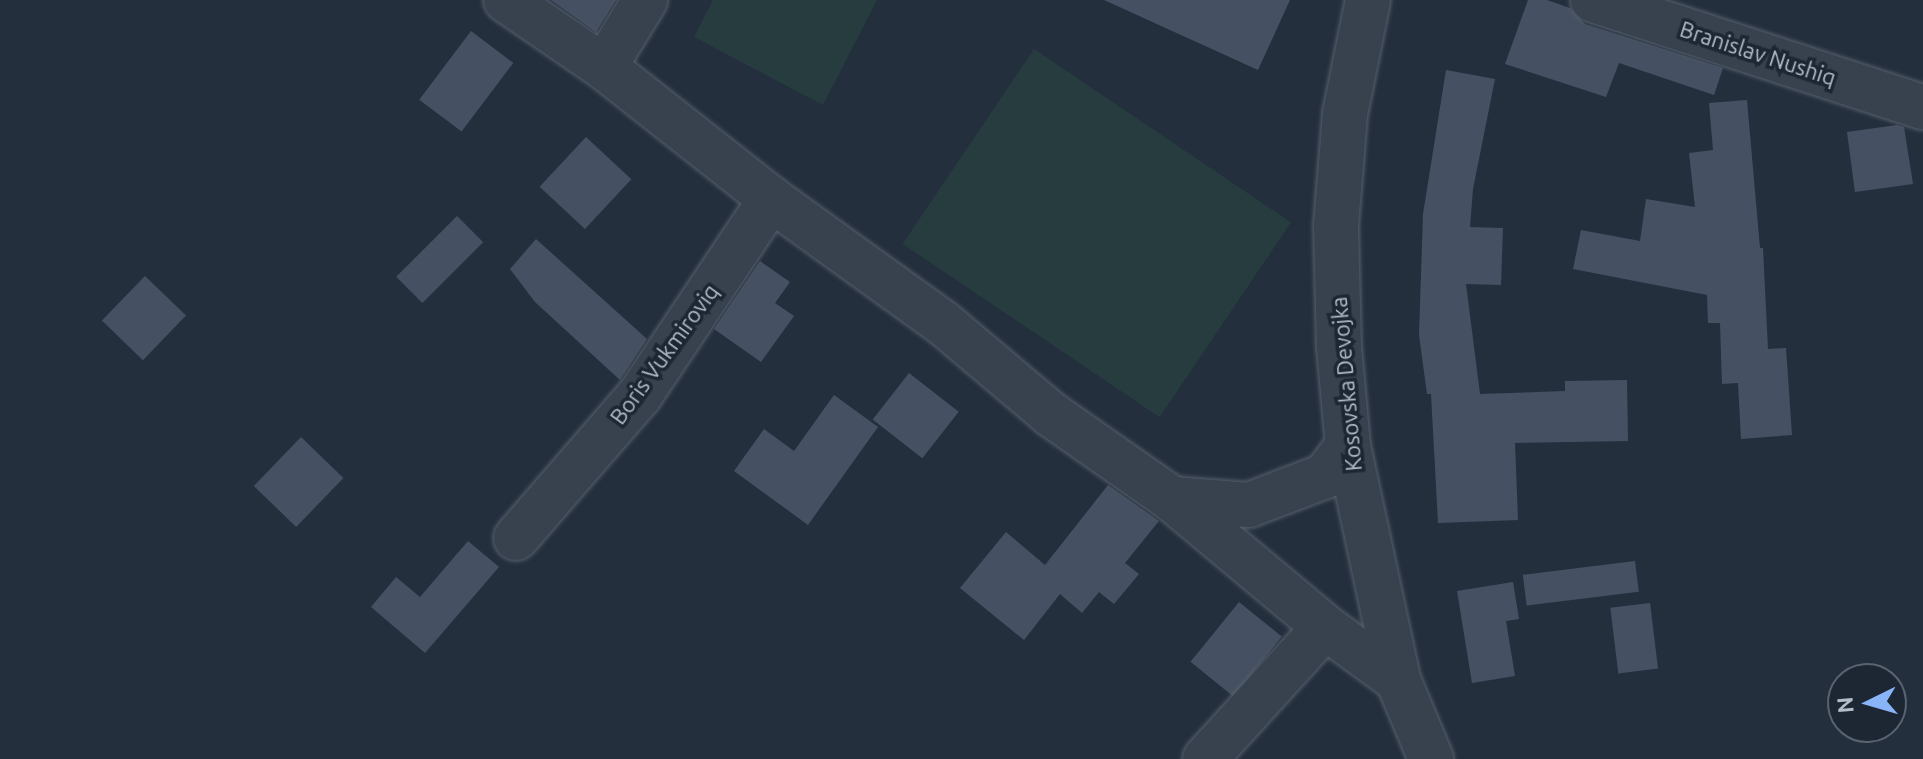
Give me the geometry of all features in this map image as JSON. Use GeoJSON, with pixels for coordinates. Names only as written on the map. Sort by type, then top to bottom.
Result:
{"type":"FeatureCollection","features":[{"type":"Feature","properties":{"kind":"street"},"geometry":{"type":"LineString","coordinates":[[506,0],[604,67],[771,199],[943,323],[1052,415],[1172,499],[1325,627],[1398,680]]}},
{"type":"Feature","properties":{"kind":"street"},"geometry":{"type":"LineString","coordinates":[[604,67],[645,0]]}},
{"type":"Feature","properties":{"kind":"street","name":"Kosovska Devojka"},"geometry":{"type":"LineString","coordinates":[[1368,0],[1345,114],[1336,226],[1339,347],[1348,446],[1398,680],[1431,759]]}},
{"type":"Feature","properties":{"kind":"street","name":"Branislav Nushiq"},"geometry":{"type":"LineString","coordinates":[[1593,0],[1923,107]]}},
{"type":"Feature","properties":{"kind":"street","name":"Boris Vukmiroviq"},"geometry":{"type":"LineString","coordinates":[[516,538],[640,395],[771,199]]}},
{"type":"Feature","properties":{"kind":"street"},"geometry":{"type":"LineString","coordinates":[[1172,499],[1249,505],[1325,476],[1348,446]]}},
{"type":"Feature","properties":{"kind":"street"},"geometry":{"type":"LineString","coordinates":[[1205,759],[1325,627]]}},
{"type":"Feature","properties":{"kind":"green space"},"geometry":{"type":"Polygon","coordinates":[[[713,0],[877,0],[823,105],[694,37],[713,0]]]}},
{"type":"Feature","properties":{"kind":"green space"},"geometry":{"type":"Polygon","coordinates":[[[1034,49],[1291,222],[1160,417],[903,244],[1034,49]]]}},
{"type":"Feature","properties":{"kind":"building"},"geometry":{"type":"Polygon","coordinates":[[[551,0],[616,0],[596,32],[551,0]]]}},
{"type":"Feature","properties":{"kind":"building"},"geometry":{"type":"Polygon","coordinates":[[[1104,0],[1290,0],[1258,70],[1104,0]]]}},
{"type":"Feature","properties":{"kind":"building"},"geometry":{"type":"Polygon","coordinates":[[[1528,0],[1547,0],[1570,8],[1585,24],[1723,68],[1714,95],[1619,63],[1606,97],[1505,64],[1528,0]]]}},
{"type":"Feature","properties":{"kind":"building"},"geometry":{"type":"Polygon","coordinates":[[[471,31],[513,63],[462,132],[419,100],[471,31]]]}},
{"type":"Feature","properties":{"kind":"building"},"geometry":{"type":"Polygon","coordinates":[[[1446,70],[1495,79],[1473,189],[1470,227],[1503,228],[1501,285],[1466,284],[1480,394],[1565,391],[1565,381],[1627,380],[1628,441],[1515,443],[1518,520],[1438,523],[1431,394],[1427,394],[1419,335],[1423,214],[1446,70]]]}},
{"type":"Feature","properties":{"kind":"building"},"geometry":{"type":"Polygon","coordinates":[[[1747,100],[1760,248],[1763,248],[1768,349],[1786,348],[1792,435],[1741,439],[1738,383],[1722,384],[1720,323],[1708,323],[1707,295],[1573,269],[1581,230],[1640,241],[1646,199],[1695,207],[1689,153],[1713,150],[1709,103],[1747,100]]]}},
{"type":"Feature","properties":{"kind":"building"},"geometry":{"type":"Polygon","coordinates":[[[1897,125],[1904,127],[1913,184],[1855,192],[1847,132],[1897,125]]]}},
{"type":"Feature","properties":{"kind":"building"},"geometry":{"type":"Polygon","coordinates":[[[586,137],[631,179],[585,229],[540,187],[586,137]]]}},
{"type":"Feature","properties":{"kind":"building"},"geometry":{"type":"Polygon","coordinates":[[[457,216],[483,242],[422,303],[396,277],[457,216]]]}},
{"type":"Feature","properties":{"kind":"building"},"geometry":{"type":"Polygon","coordinates":[[[536,239],[647,339],[620,380],[535,302],[510,269],[536,239]]]}},
{"type":"Feature","properties":{"kind":"building"},"geometry":{"type":"Polygon","coordinates":[[[760,261],[790,282],[775,303],[794,316],[761,362],[714,329],[760,261]]]}},
{"type":"Feature","properties":{"kind":"building"},"geometry":{"type":"Polygon","coordinates":[[[145,276],[186,316],[143,360],[102,321],[145,276]]]}},
{"type":"Feature","properties":{"kind":"building"},"geometry":{"type":"Polygon","coordinates":[[[909,373],[959,412],[922,458],[873,419],[909,373]]]}},
{"type":"Feature","properties":{"kind":"building"},"geometry":{"type":"Polygon","coordinates":[[[834,395],[878,427],[808,525],[734,471],[764,429],[794,451],[834,395]]]}},
{"type":"Feature","properties":{"kind":"building"},"geometry":{"type":"Polygon","coordinates":[[[301,437],[343,478],[296,527],[254,486],[301,437]]]}},
{"type":"Feature","properties":{"kind":"building"},"geometry":{"type":"Polygon","coordinates":[[[1108,485],[1159,521],[1125,563],[1139,574],[1114,604],[1099,592],[1082,613],[1060,594],[1024,640],[960,588],[1006,532],[1045,565],[1108,485]]]}},
{"type":"Feature","properties":{"kind":"building"},"geometry":{"type":"Polygon","coordinates":[[[468,541],[499,567],[425,653],[371,607],[396,577],[420,597],[468,541]]]}},
{"type":"Feature","properties":{"kind":"building"},"geometry":{"type":"Polygon","coordinates":[[[1635,561],[1639,592],[1527,606],[1523,575],[1635,561]]]}},
{"type":"Feature","properties":{"kind":"building"},"geometry":{"type":"Polygon","coordinates":[[[1513,582],[1519,619],[1506,621],[1515,676],[1472,683],[1457,591],[1513,582]]]}},
{"type":"Feature","properties":{"kind":"building"},"geometry":{"type":"Polygon","coordinates":[[[1239,602],[1282,637],[1233,696],[1191,662],[1239,602]]]}},
{"type":"Feature","properties":{"kind":"building"},"geometry":{"type":"Polygon","coordinates":[[[1650,603],[1658,669],[1618,673],[1610,608],[1650,603]]]}}]}
